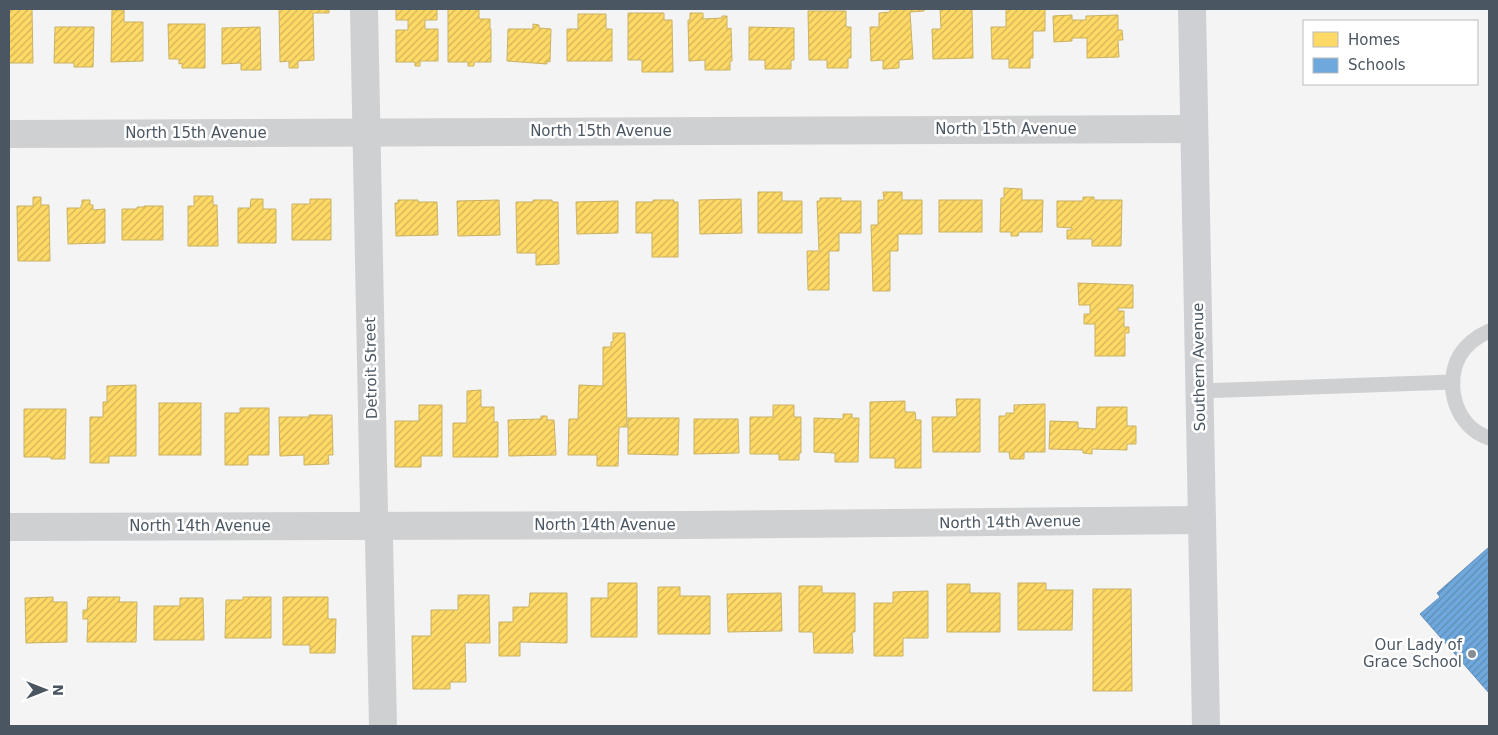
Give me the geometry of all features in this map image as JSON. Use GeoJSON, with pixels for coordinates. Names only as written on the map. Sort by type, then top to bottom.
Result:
{"type":"FeatureCollection","features":[{"type":"Feature","properties":{"kind":"street","name":"Detroit Street"},"geometry":{"type":"LineString","coordinates":[[364,9],[374,512],[379,540],[383,726]]}},
{"type":"Feature","properties":{"kind":"street","name":"Southern Avenue"},"geometry":{"type":"LineString","coordinates":[[1192,9],[1206,726]]}},
{"type":"Feature","properties":{"kind":"street","name":"North 15th Avenue"},"geometry":{"type":"LineString","coordinates":[[9,134],[1194,128]]}},
{"type":"Feature","properties":{"kind":"street","name":"North 14th Avenue"},"geometry":{"type":"LineString","coordinates":[[9,527],[689,525],[1202,520]]}},
{"type":"Feature","properties":{"kind":"lane"},"geometry":{"type":"LineString","coordinates":[[1489,330],[1472,341],[1460,355],[1454,372],[1452,391],[1457,409],[1468,424],[1482,436],[1489,438]]}},
{"type":"Feature","properties":{"kind":"lane"},"geometry":{"type":"LineString","coordinates":[[1200,391],[1453,382]]}},
{"type":"Feature","properties":{"kind":"building: Homes"},"geometry":{"type":"Polygon","coordinates":[[[9,9],[32,9],[33,63],[9,63],[9,9]]]}},
{"type":"Feature","properties":{"kind":"building: Homes"},"geometry":{"type":"Polygon","coordinates":[[[279,9],[329,9],[329,13],[313,13],[314,60],[298,61],[298,68],[289,68],[289,61],[280,62],[279,9]]]}},
{"type":"Feature","properties":{"kind":"building: Homes"},"geometry":{"type":"Polygon","coordinates":[[[396,9],[437,9],[437,20],[425,20],[425,29],[438,29],[438,61],[420,61],[420,66],[415,66],[415,62],[396,62],[396,30],[408,30],[408,20],[396,20],[396,9]]]}},
{"type":"Feature","properties":{"kind":"building: Homes"},"geometry":{"type":"Polygon","coordinates":[[[448,9],[479,9],[479,19],[490,19],[491,62],[474,62],[474,66],[468,66],[468,62],[448,62],[448,9]]]}},
{"type":"Feature","properties":{"kind":"building: Homes"},"geometry":{"type":"Polygon","coordinates":[[[890,9],[924,9],[924,11],[910,12],[913,59],[899,60],[899,68],[883,69],[883,60],[871,61],[870,27],[879,27],[879,13],[890,12],[890,9]]]}},
{"type":"Feature","properties":{"kind":"building: Homes"},"geometry":{"type":"Polygon","coordinates":[[[940,9],[972,9],[973,58],[933,59],[932,29],[941,29],[940,9]]]}},
{"type":"Feature","properties":{"kind":"building: Homes"},"geometry":{"type":"Polygon","coordinates":[[[1006,9],[1045,9],[1045,31],[1033,31],[1033,58],[1030,58],[1030,68],[1009,68],[1009,59],[992,59],[991,27],[1006,27],[1006,9]]]}},
{"type":"Feature","properties":{"kind":"building: Homes"},"geometry":{"type":"Polygon","coordinates":[[[112,10],[124,10],[124,22],[143,22],[143,61],[111,62],[112,10]]]}},
{"type":"Feature","properties":{"kind":"building: Homes"},"geometry":{"type":"Polygon","coordinates":[[[808,11],[846,11],[846,27],[851,27],[851,58],[848,58],[848,68],[827,68],[827,60],[809,60],[808,11]]]}},
{"type":"Feature","properties":{"kind":"building: Homes"},"geometry":{"type":"Polygon","coordinates":[[[628,13],[664,13],[664,20],[672,20],[673,72],[642,72],[642,60],[628,60],[628,13]]]}},
{"type":"Feature","properties":{"kind":"building: Homes"},"geometry":{"type":"Polygon","coordinates":[[[690,13],[703,13],[703,19],[727,16],[727,29],[731,28],[732,61],[730,61],[730,70],[705,70],[705,60],[689,61],[688,20],[690,20],[690,13]]]}},
{"type":"Feature","properties":{"kind":"building: Homes"},"geometry":{"type":"Polygon","coordinates":[[[578,14],[606,14],[606,29],[612,29],[612,61],[567,61],[567,29],[578,29],[578,14]]]}},
{"type":"Feature","properties":{"kind":"building: Homes"},"geometry":{"type":"Polygon","coordinates":[[[1072,15],[1072,20],[1086,20],[1086,16],[1118,15],[1118,30],[1122,30],[1123,40],[1118,40],[1119,57],[1087,58],[1087,38],[1072,38],[1072,41],[1054,42],[1053,16],[1072,15]]]}},
{"type":"Feature","properties":{"kind":"building: Homes"},"geometry":{"type":"Polygon","coordinates":[[[168,24],[205,24],[205,68],[182,68],[182,63],[179,64],[179,59],[169,59],[168,24]]]}},
{"type":"Feature","properties":{"kind":"building: Homes"},"geometry":{"type":"Polygon","coordinates":[[[533,24],[539,25],[539,28],[551,29],[550,62],[547,61],[547,64],[507,61],[508,29],[533,29],[533,24]]]}},
{"type":"Feature","properties":{"kind":"building: Homes"},"geometry":{"type":"Polygon","coordinates":[[[55,27],[94,27],[93,67],[74,67],[74,63],[54,63],[55,27]]]}},
{"type":"Feature","properties":{"kind":"building: Homes"},"geometry":{"type":"Polygon","coordinates":[[[260,27],[261,70],[241,70],[241,63],[222,64],[222,28],[260,27]]]}},
{"type":"Feature","properties":{"kind":"building: Homes"},"geometry":{"type":"Polygon","coordinates":[[[749,27],[794,28],[794,60],[791,60],[791,69],[765,69],[765,60],[749,60],[749,27]]]}},
{"type":"Feature","properties":{"kind":"building: Homes"},"geometry":{"type":"Polygon","coordinates":[[[1004,188],[1022,189],[1022,200],[1043,200],[1042,232],[1019,232],[1018,236],[1011,236],[1011,232],[1000,232],[1001,198],[1004,198],[1004,188]]]}},
{"type":"Feature","properties":{"kind":"building: Homes"},"geometry":{"type":"Polygon","coordinates":[[[758,192],[782,192],[782,201],[802,201],[802,233],[758,233],[758,192]]]}},
{"type":"Feature","properties":{"kind":"building: Homes"},"geometry":{"type":"Polygon","coordinates":[[[883,192],[902,192],[902,200],[922,200],[922,234],[898,234],[898,251],[890,251],[890,291],[873,291],[871,225],[878,225],[878,200],[884,200],[883,192]]]}},
{"type":"Feature","properties":{"kind":"building: Homes"},"geometry":{"type":"Polygon","coordinates":[[[194,196],[213,196],[213,205],[217,205],[218,246],[188,246],[188,206],[194,206],[194,196]]]}},
{"type":"Feature","properties":{"kind":"building: Homes"},"geometry":{"type":"Polygon","coordinates":[[[33,197],[41,197],[41,205],[49,205],[50,261],[18,261],[17,206],[33,206],[33,197]]]}},
{"type":"Feature","properties":{"kind":"building: Homes"},"geometry":{"type":"Polygon","coordinates":[[[1083,197],[1094,197],[1094,200],[1122,200],[1121,246],[1092,246],[1092,239],[1067,239],[1067,230],[1072,230],[1072,228],[1057,227],[1057,201],[1083,201],[1083,197]]]}},
{"type":"Feature","properties":{"kind":"building: Homes"},"geometry":{"type":"Polygon","coordinates":[[[820,198],[841,198],[841,201],[861,201],[861,233],[839,233],[839,251],[829,251],[829,290],[808,290],[807,251],[819,251],[817,201],[820,201],[820,198]]]}},
{"type":"Feature","properties":{"kind":"building: Homes"},"geometry":{"type":"Polygon","coordinates":[[[251,199],[263,199],[263,209],[276,209],[276,243],[238,243],[238,208],[250,208],[251,199]]]}},
{"type":"Feature","properties":{"kind":"building: Homes"},"geometry":{"type":"Polygon","coordinates":[[[310,199],[331,199],[331,240],[292,240],[292,204],[310,204],[310,199]]]}},
{"type":"Feature","properties":{"kind":"building: Homes"},"geometry":{"type":"Polygon","coordinates":[[[741,199],[742,233],[700,234],[699,200],[741,199]]]}},
{"type":"Feature","properties":{"kind":"building: Homes"},"geometry":{"type":"Polygon","coordinates":[[[82,200],[90,200],[93,210],[105,209],[105,243],[68,244],[67,208],[81,208],[82,200]]]}},
{"type":"Feature","properties":{"kind":"building: Homes"},"geometry":{"type":"Polygon","coordinates":[[[398,200],[437,202],[438,235],[396,236],[395,203],[398,203],[398,200]]]}},
{"type":"Feature","properties":{"kind":"building: Homes"},"geometry":{"type":"Polygon","coordinates":[[[499,200],[500,235],[458,236],[457,201],[499,200]]]}},
{"type":"Feature","properties":{"kind":"building: Homes"},"geometry":{"type":"Polygon","coordinates":[[[533,200],[552,200],[552,202],[558,202],[559,264],[536,265],[536,253],[517,253],[516,202],[533,202],[533,200]]]}},
{"type":"Feature","properties":{"kind":"building: Homes"},"geometry":{"type":"Polygon","coordinates":[[[653,200],[674,200],[673,202],[678,202],[678,257],[652,257],[652,233],[636,233],[636,202],[653,202],[653,200]]]}},
{"type":"Feature","properties":{"kind":"building: Homes"},"geometry":{"type":"Polygon","coordinates":[[[939,200],[982,200],[982,232],[939,232],[939,200]]]}},
{"type":"Feature","properties":{"kind":"building: Homes"},"geometry":{"type":"Polygon","coordinates":[[[618,201],[618,233],[577,234],[576,202],[618,201]]]}},
{"type":"Feature","properties":{"kind":"building: Homes"},"geometry":{"type":"Polygon","coordinates":[[[163,206],[163,240],[122,240],[122,209],[137,209],[137,207],[163,206]]]}},
{"type":"Feature","properties":{"kind":"building: Homes"},"geometry":{"type":"Polygon","coordinates":[[[1078,283],[1133,285],[1133,308],[1118,308],[1118,311],[1124,311],[1124,327],[1129,327],[1129,333],[1125,333],[1125,356],[1095,356],[1095,324],[1084,324],[1084,314],[1090,314],[1090,305],[1079,305],[1078,283]]]}},
{"type":"Feature","properties":{"kind":"building: Homes"},"geometry":{"type":"Polygon","coordinates":[[[613,333],[625,333],[627,427],[619,427],[618,466],[597,466],[597,455],[568,455],[569,419],[578,419],[579,385],[603,386],[603,347],[611,347],[613,333]]]}},
{"type":"Feature","properties":{"kind":"building: Homes"},"geometry":{"type":"Polygon","coordinates":[[[136,385],[136,456],[109,456],[109,463],[90,463],[90,417],[103,417],[103,402],[107,402],[107,386],[136,385]]]}},
{"type":"Feature","properties":{"kind":"building: Homes"},"geometry":{"type":"Polygon","coordinates":[[[481,390],[481,407],[494,407],[494,422],[498,422],[498,457],[453,457],[453,423],[467,423],[467,391],[481,390]]]}},
{"type":"Feature","properties":{"kind":"building: Homes"},"geometry":{"type":"Polygon","coordinates":[[[956,399],[980,399],[980,452],[933,452],[932,417],[957,417],[956,399]]]}},
{"type":"Feature","properties":{"kind":"building: Homes"},"geometry":{"type":"Polygon","coordinates":[[[905,401],[905,412],[915,412],[916,420],[921,420],[921,468],[895,468],[895,458],[870,458],[870,402],[905,401]]]}},
{"type":"Feature","properties":{"kind":"building: Homes"},"geometry":{"type":"Polygon","coordinates":[[[159,403],[201,403],[201,455],[159,455],[159,403]]]}},
{"type":"Feature","properties":{"kind":"building: Homes"},"geometry":{"type":"Polygon","coordinates":[[[1045,404],[1045,452],[1024,452],[1024,459],[1010,459],[1009,452],[999,452],[999,416],[1006,416],[1006,413],[1014,413],[1014,405],[1045,404]]]}},
{"type":"Feature","properties":{"kind":"building: Homes"},"geometry":{"type":"Polygon","coordinates":[[[419,405],[442,405],[442,456],[421,456],[421,467],[395,467],[395,421],[419,421],[419,405]]]}},
{"type":"Feature","properties":{"kind":"building: Homes"},"geometry":{"type":"Polygon","coordinates":[[[773,405],[794,405],[794,417],[801,417],[801,453],[799,453],[799,460],[779,460],[779,454],[750,454],[750,417],[773,417],[773,405]]]}},
{"type":"Feature","properties":{"kind":"building: Homes"},"geometry":{"type":"Polygon","coordinates":[[[1097,407],[1127,407],[1127,426],[1136,426],[1136,444],[1127,444],[1127,450],[1092,449],[1092,454],[1083,453],[1083,450],[1049,449],[1050,421],[1078,422],[1078,428],[1096,429],[1097,407]]]}},
{"type":"Feature","properties":{"kind":"building: Homes"},"geometry":{"type":"Polygon","coordinates":[[[240,408],[269,408],[269,455],[248,455],[248,465],[225,465],[225,413],[240,413],[240,408]]]}},
{"type":"Feature","properties":{"kind":"building: Homes"},"geometry":{"type":"Polygon","coordinates":[[[24,409],[66,409],[65,459],[24,457],[24,409]]]}},
{"type":"Feature","properties":{"kind":"building: Homes"},"geometry":{"type":"Polygon","coordinates":[[[843,414],[852,414],[852,418],[859,418],[858,462],[835,462],[835,453],[814,452],[814,418],[843,419],[843,414]]]}},
{"type":"Feature","properties":{"kind":"building: Homes"},"geometry":{"type":"Polygon","coordinates":[[[309,415],[332,415],[333,455],[328,455],[329,464],[304,465],[304,455],[280,456],[279,417],[309,417],[309,415]]]}},
{"type":"Feature","properties":{"kind":"building: Homes"},"geometry":{"type":"Polygon","coordinates":[[[541,416],[547,416],[547,420],[554,420],[556,455],[509,456],[508,420],[541,419],[541,416]]]}},
{"type":"Feature","properties":{"kind":"building: Homes"},"geometry":{"type":"Polygon","coordinates":[[[628,418],[679,418],[678,455],[628,454],[628,418]]]}},
{"type":"Feature","properties":{"kind":"building: Homes"},"geometry":{"type":"Polygon","coordinates":[[[694,419],[738,419],[739,453],[694,454],[694,419]]]}},
{"type":"Feature","properties":{"kind":"building: Homes"},"geometry":{"type":"Polygon","coordinates":[[[608,583],[637,583],[637,637],[591,637],[591,598],[608,598],[608,583]]]}},
{"type":"Feature","properties":{"kind":"building: Homes"},"geometry":{"type":"Polygon","coordinates":[[[1018,583],[1046,583],[1046,590],[1073,590],[1072,630],[1018,630],[1018,583]]]}},
{"type":"Feature","properties":{"kind":"building: Homes"},"geometry":{"type":"Polygon","coordinates":[[[947,584],[970,584],[970,593],[1000,593],[1000,632],[947,632],[947,584]]]}},
{"type":"Feature","properties":{"kind":"building: Homes"},"geometry":{"type":"Polygon","coordinates":[[[799,586],[822,586],[822,593],[855,593],[855,632],[852,632],[853,653],[814,653],[813,632],[799,632],[799,586]]]}},
{"type":"Feature","properties":{"kind":"building: Homes"},"geometry":{"type":"Polygon","coordinates":[[[658,587],[680,587],[680,596],[710,596],[710,634],[658,634],[658,587]]]}},
{"type":"Feature","properties":{"kind":"building: Homes"},"geometry":{"type":"Polygon","coordinates":[[[1093,589],[1131,589],[1132,691],[1093,691],[1093,589]]]}},
{"type":"Feature","properties":{"kind":"building: Homes"},"geometry":{"type":"Polygon","coordinates":[[[928,591],[928,638],[903,638],[903,656],[874,656],[874,603],[893,603],[893,592],[928,591]]]}},
{"type":"Feature","properties":{"kind":"building: Homes"},"geometry":{"type":"Polygon","coordinates":[[[530,593],[567,593],[567,643],[520,642],[520,656],[499,656],[499,622],[513,622],[513,607],[529,607],[530,593]]]}},
{"type":"Feature","properties":{"kind":"building: Homes"},"geometry":{"type":"Polygon","coordinates":[[[781,593],[782,631],[728,632],[727,594],[781,593]]]}},
{"type":"Feature","properties":{"kind":"building: Homes"},"geometry":{"type":"Polygon","coordinates":[[[458,595],[489,595],[490,643],[465,643],[466,682],[450,682],[450,689],[413,689],[412,636],[431,636],[431,610],[458,610],[458,595]]]}},
{"type":"Feature","properties":{"kind":"building: Homes"},"geometry":{"type":"Polygon","coordinates":[[[53,597],[53,602],[67,602],[67,642],[26,643],[25,598],[53,597]]]}},
{"type":"Feature","properties":{"kind":"building: Homes"},"geometry":{"type":"Polygon","coordinates":[[[88,597],[120,597],[119,602],[137,602],[136,642],[87,642],[88,619],[83,619],[83,610],[87,610],[88,597]]]}},
{"type":"Feature","properties":{"kind":"building: Homes"},"geometry":{"type":"Polygon","coordinates":[[[243,597],[271,597],[271,638],[225,638],[226,600],[243,600],[243,597]]]}},
{"type":"Feature","properties":{"kind":"building: Homes"},"geometry":{"type":"Polygon","coordinates":[[[283,597],[328,597],[328,619],[336,619],[335,653],[310,653],[310,645],[283,645],[283,597]]]}},
{"type":"Feature","properties":{"kind":"building: Homes"},"geometry":{"type":"Polygon","coordinates":[[[180,598],[203,598],[204,640],[154,640],[154,606],[180,606],[180,598]]]}},
{"type":"Feature","properties":{"kind":"building: Schools","name":"Our Lady of Grace School"},"geometry":{"type":"Polygon","coordinates":[[[1489,547],[1489,693],[1420,614],[1440,597],[1437,593],[1489,547]]]}},
{"type":"Feature","properties":{"kind":"place","name":"Our Lady of Grace School"},"geometry":{"type":"Point","coordinates":[1472,654]}}]}
